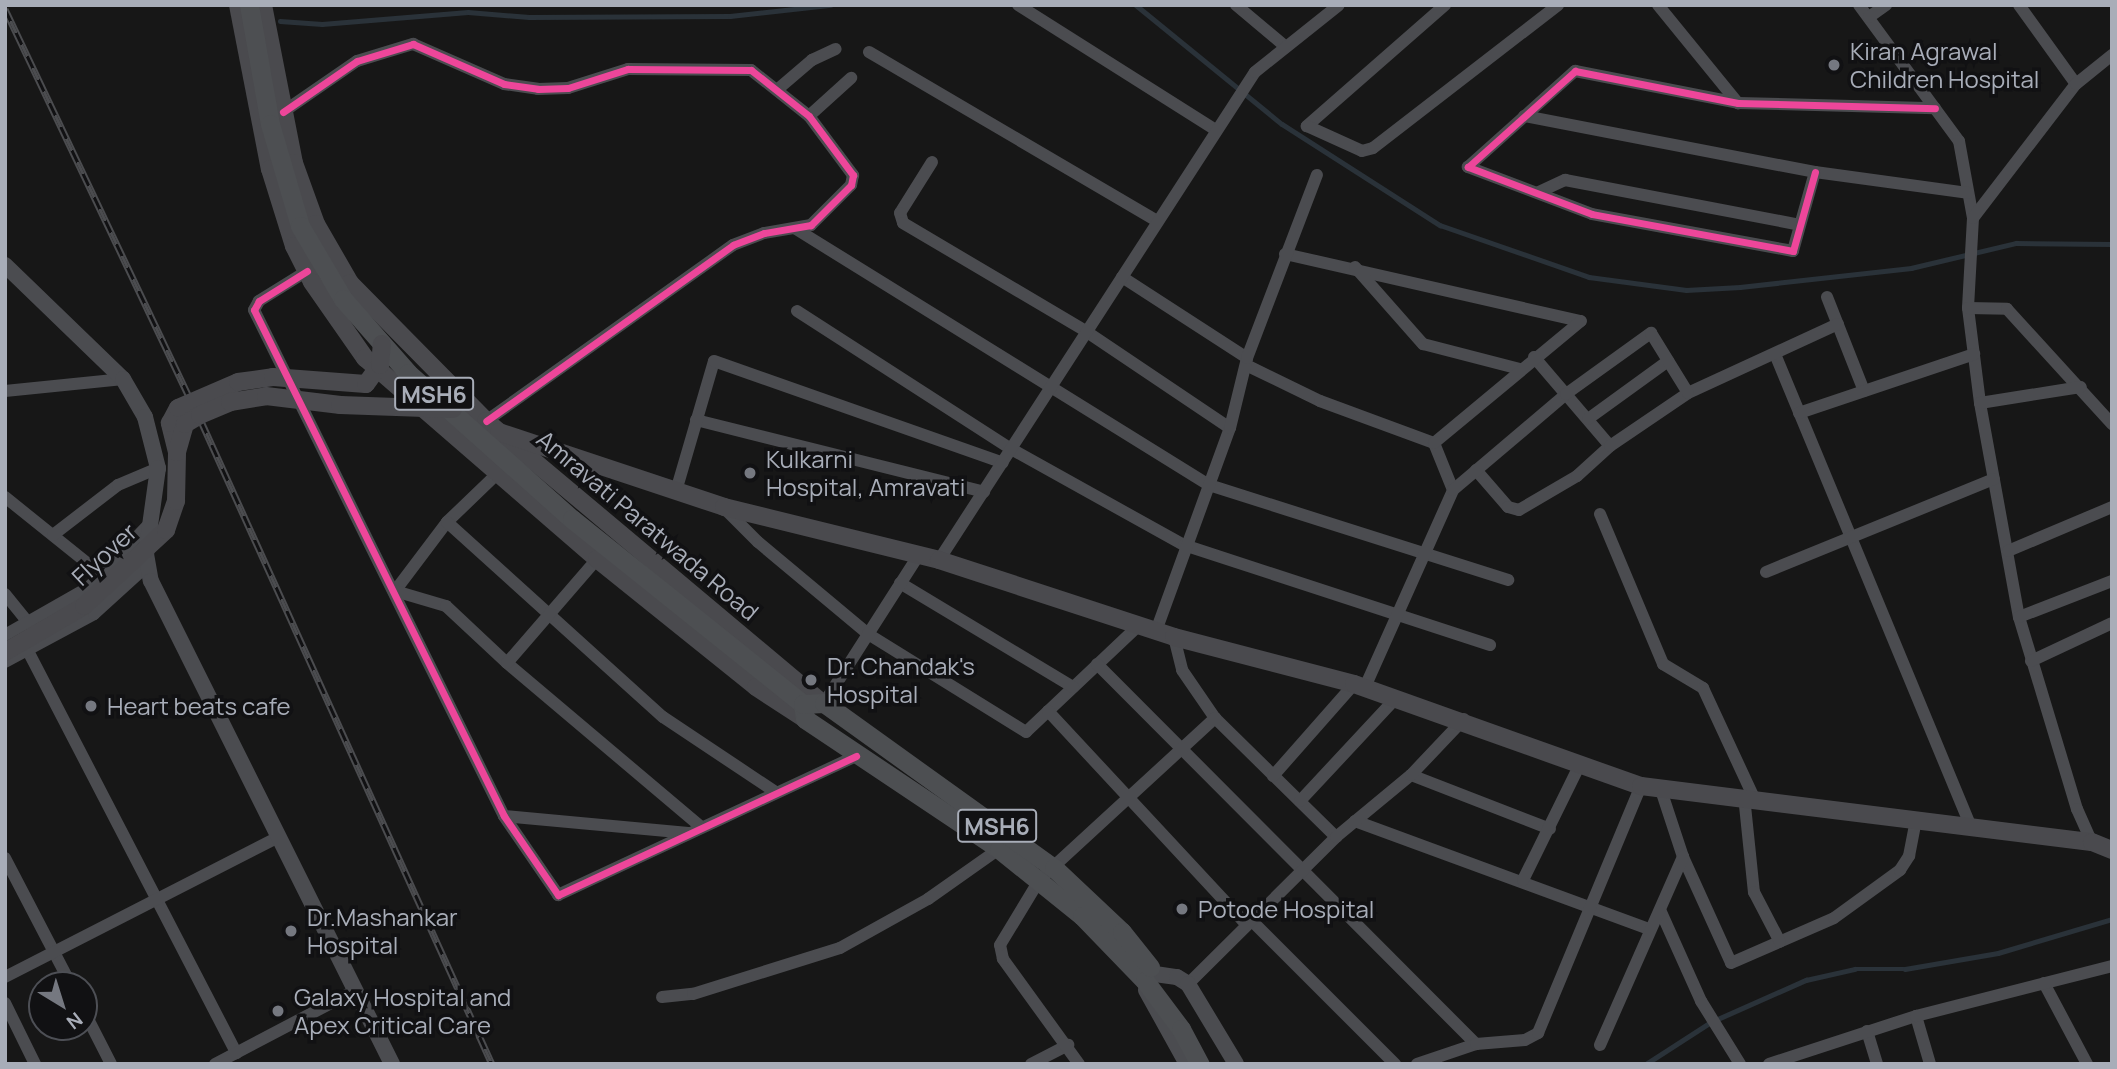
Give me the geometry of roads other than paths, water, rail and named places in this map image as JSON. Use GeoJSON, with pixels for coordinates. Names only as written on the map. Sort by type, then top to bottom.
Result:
{"type":"FeatureCollection","features":[{"type":"Feature","properties":{"kind":"main road","name":"MSH6"},"geometry":{"type":"LineString","coordinates":[[237,5],[270,169],[307,271],[365,358],[597,559],[756,687],[813,707]]}},
{"type":"Feature","properties":{"kind":"main road","name":"Amravati Paratwada Road"},"geometry":{"type":"LineString","coordinates":[[249,5],[270,124],[300,226],[343,299],[408,373],[453,410],[572,519],[774,680],[1047,874],[1111,942],[1150,978]]}},
{"type":"Feature","properties":{"kind":"main road","name":"Amravati Paratwada Road"},"geometry":{"type":"LineString","coordinates":[[263,5],[295,163],[332,258],[381,317],[492,426],[813,707],[856,755],[999,849],[1047,874]]}},
{"type":"Feature","properties":{"kind":"main road","name":"Flyover"},"geometry":{"type":"LineString","coordinates":[[5,652],[85,606],[166,530],[177,501],[177,452],[170,424],[178,408],[238,382],[274,377],[366,384],[380,365],[382,344]]}},
{"type":"Feature","properties":{"kind":"main road","name":"Flyover"},"geometry":{"type":"LineString","coordinates":[[177,452],[185,424],[230,402],[292,396],[340,405],[453,410]]}},
{"type":"Feature","properties":{"kind":"main road"},"geometry":{"type":"LineString","coordinates":[[492,426],[724,507],[939,560],[1174,637],[1397,697],[1464,719],[1642,786],[1749,797],[2092,842],[2112,850]]}},
{"type":"Feature","properties":{"kind":"main road","name":"MSH6"},"geometry":{"type":"LineString","coordinates":[[1150,978],[1214,1064]]}},
{"type":"Feature","properties":{"kind":"main road"},"geometry":{"type":"LineString","coordinates":[[1186,1026],[1200,1064]]}},
{"type":"Feature","properties":{"kind":"street"},"geometry":{"type":"LineString","coordinates":[[1018,5],[1216,130]]}},
{"type":"Feature","properties":{"kind":"street"},"geometry":{"type":"LineString","coordinates":[[1236,5],[1286,47]]}},
{"type":"Feature","properties":{"kind":"street"},"geometry":{"type":"LineString","coordinates":[[939,560],[1013,450],[1157,221],[1255,72],[1339,5]]}},
{"type":"Feature","properties":{"kind":"street"},"geometry":{"type":"LineString","coordinates":[[1445,5],[1307,126],[1362,151],[1373,148],[1558,5]]}},
{"type":"Feature","properties":{"kind":"street"},"geometry":{"type":"LineString","coordinates":[[1658,5],[1738,103]]}},
{"type":"Feature","properties":{"kind":"street"},"geometry":{"type":"LineString","coordinates":[[1859,5],[1959,141],[1972,224],[1968,308],[1980,403],[2019,617],[2077,809],[2092,842]]}},
{"type":"Feature","properties":{"kind":"street"},"geometry":{"type":"LineString","coordinates":[[1869,17],[1885,5]]}},
{"type":"Feature","properties":{"kind":"street"},"geometry":{"type":"LineString","coordinates":[[2019,5],[2076,85]]}},
{"type":"Feature","properties":{"kind":"street"},"geometry":{"type":"LineString","coordinates":[[283,112],[357,61],[413,44],[504,84],[538,89],[568,88],[615,71],[682,68],[751,70],[778,89],[826,134],[853,180],[811,225],[764,233],[733,245],[492,426]]}},
{"type":"Feature","properties":{"kind":"street"},"geometry":{"type":"LineString","coordinates":[[778,89],[812,60],[836,48]]}},
{"type":"Feature","properties":{"kind":"street"},"geometry":{"type":"LineString","coordinates":[[869,51],[1157,221]]}},
{"type":"Feature","properties":{"kind":"street"},"geometry":{"type":"LineString","coordinates":[[1972,224],[2076,85],[2112,55]]}},
{"type":"Feature","properties":{"kind":"street"},"geometry":{"type":"LineString","coordinates":[[1815,172],[1793,251],[1592,214],[1539,191],[1468,167],[1575,71],[1738,103],[1935,108]]}},
{"type":"Feature","properties":{"kind":"street"},"geometry":{"type":"LineString","coordinates":[[809,116],[850,78]]}},
{"type":"Feature","properties":{"kind":"street"},"geometry":{"type":"LineString","coordinates":[[1524,116],[1815,172],[1968,193]]}},
{"type":"Feature","properties":{"kind":"street"},"geometry":{"type":"LineString","coordinates":[[932,162],[900,213],[903,223],[1087,332],[1230,428]]}},
{"type":"Feature","properties":{"kind":"street"},"geometry":{"type":"LineString","coordinates":[[724,507],[758,542],[868,634],[1026,732],[1097,664],[1147,628],[1209,485],[1230,428],[1247,361],[1285,254],[1317,175]]}},
{"type":"Feature","properties":{"kind":"street"},"geometry":{"type":"LineString","coordinates":[[1539,191],[1565,180],[1800,225]]}},
{"type":"Feature","properties":{"kind":"street"},"geometry":{"type":"LineString","coordinates":[[796,229],[1051,390],[1209,485],[1508,580]]}},
{"type":"Feature","properties":{"kind":"street"},"geometry":{"type":"LineString","coordinates":[[1285,254],[1354,267],[1581,320],[1434,443]]}},
{"type":"Feature","properties":{"kind":"street"},"geometry":{"type":"LineString","coordinates":[[5,264],[123,379],[148,423],[158,468],[147,566],[392,1064]]}},
{"type":"Feature","properties":{"kind":"street"},"geometry":{"type":"LineString","coordinates":[[1354,267],[1423,344],[1520,369]]}},
{"type":"Feature","properties":{"kind":"street"},"geometry":{"type":"LineString","coordinates":[[307,271],[259,301],[254,310],[504,816],[558,895],[774,791],[856,755]]}},
{"type":"Feature","properties":{"kind":"street"},"geometry":{"type":"LineString","coordinates":[[1122,276],[1247,361],[1320,401],[1434,443],[1453,490]]}},
{"type":"Feature","properties":{"kind":"street"},"geometry":{"type":"LineString","coordinates":[[1827,298],[1864,391]]}},
{"type":"Feature","properties":{"kind":"street"},"geometry":{"type":"LineString","coordinates":[[1968,308],[2007,309],[2112,424]]}},
{"type":"Feature","properties":{"kind":"street"},"geometry":{"type":"LineString","coordinates":[[797,312],[1013,450],[1184,545],[1490,645]]}},
{"type":"Feature","properties":{"kind":"street"},"geometry":{"type":"LineString","coordinates":[[1476,470],[1508,507],[1519,510],[1577,476],[1610,446],[1688,393],[1838,324]]}},
{"type":"Feature","properties":{"kind":"street"},"geometry":{"type":"LineString","coordinates":[[1273,775],[1359,686],[1396,614],[1422,552],[1453,490],[1566,394],[1651,333],[1688,393]]}},
{"type":"Feature","properties":{"kind":"street"},"geometry":{"type":"LineString","coordinates":[[1775,354],[1971,827]]}},
{"type":"Feature","properties":{"kind":"street"},"geometry":{"type":"LineString","coordinates":[[1799,413],[1974,354]]}},
{"type":"Feature","properties":{"kind":"street"},"geometry":{"type":"LineString","coordinates":[[1534,358],[1610,446]]}},
{"type":"Feature","properties":{"kind":"street"},"geometry":{"type":"LineString","coordinates":[[676,491],[716,360],[1003,463]]}},
{"type":"Feature","properties":{"kind":"street"},"geometry":{"type":"LineString","coordinates":[[1588,419],[1668,361]]}},
{"type":"Feature","properties":{"kind":"street"},"geometry":{"type":"LineString","coordinates":[[5,391],[123,379]]}},
{"type":"Feature","properties":{"kind":"street"},"geometry":{"type":"LineString","coordinates":[[1980,403],[2081,387]]}},
{"type":"Feature","properties":{"kind":"street"},"geometry":{"type":"LineString","coordinates":[[696,420],[984,492]]}},
{"type":"Feature","properties":{"kind":"street"},"geometry":{"type":"LineString","coordinates":[[53,535],[118,485],[158,468]]}},
{"type":"Feature","properties":{"kind":"street"},"geometry":{"type":"LineString","coordinates":[[395,591],[447,522],[499,472]]}},
{"type":"Feature","properties":{"kind":"street"},"geometry":{"type":"LineString","coordinates":[[1766,572],[1994,479]]}},
{"type":"Feature","properties":{"kind":"street"},"geometry":{"type":"LineString","coordinates":[[5,497],[103,575]]}},
{"type":"Feature","properties":{"kind":"street"},"geometry":{"type":"LineString","coordinates":[[2008,551],[2112,506]]}},
{"type":"Feature","properties":{"kind":"street"},"geometry":{"type":"LineString","coordinates":[[1600,514],[1663,664],[1705,691],[1749,797],[1754,892],[1780,942]]}},
{"type":"Feature","properties":{"kind":"street"},"geometry":{"type":"LineString","coordinates":[[5,635],[29,624],[103,575],[150,522]]}},
{"type":"Feature","properties":{"kind":"street"},"geometry":{"type":"LineString","coordinates":[[447,522],[663,717],[774,791]]}},
{"type":"Feature","properties":{"kind":"street"},"geometry":{"type":"LineString","coordinates":[[813,707],[868,634],[918,556]]}},
{"type":"Feature","properties":{"kind":"street"},"geometry":{"type":"LineString","coordinates":[[507,663],[597,559]]}},
{"type":"Feature","properties":{"kind":"street"},"geometry":{"type":"LineString","coordinates":[[5,662],[94,614],[147,566]]}},
{"type":"Feature","properties":{"kind":"street"},"geometry":{"type":"LineString","coordinates":[[2019,617],[2112,581]]}},
{"type":"Feature","properties":{"kind":"street"},"geometry":{"type":"LineString","coordinates":[[900,583],[1073,687]]}},
{"type":"Feature","properties":{"kind":"street"},"geometry":{"type":"LineString","coordinates":[[395,591],[446,606],[507,663],[701,827]]}},
{"type":"Feature","properties":{"kind":"street"},"geometry":{"type":"LineString","coordinates":[[5,594],[29,624]]}},
{"type":"Feature","properties":{"kind":"street"},"geometry":{"type":"LineString","coordinates":[[2031,661],[2112,623]]}},
{"type":"Feature","properties":{"kind":"street"},"geometry":{"type":"LineString","coordinates":[[1174,637],[1182,670],[1215,718],[1336,837]]}},
{"type":"Feature","properties":{"kind":"street"},"geometry":{"type":"LineString","coordinates":[[28,651],[236,1053]]}},
{"type":"Feature","properties":{"kind":"street"},"geometry":{"type":"LineString","coordinates":[[1097,664],[1476,1044]]}},
{"type":"Feature","properties":{"kind":"street"},"geometry":{"type":"LineString","coordinates":[[1300,802],[1397,697]]}},
{"type":"Feature","properties":{"kind":"street"},"geometry":{"type":"LineString","coordinates":[[1048,711],[1129,802],[1395,1064]]}},
{"type":"Feature","properties":{"kind":"street"},"geometry":{"type":"LineString","coordinates":[[1079,1064],[1001,952],[1000,945],[1047,874],[1129,802],[1215,718]]}},
{"type":"Feature","properties":{"kind":"street"},"geometry":{"type":"LineString","coordinates":[[1188,984],[1336,837],[1411,775],[1464,719]]}},
{"type":"Feature","properties":{"kind":"street"},"geometry":{"type":"LineString","coordinates":[[1524,880],[1580,764]]}},
{"type":"Feature","properties":{"kind":"street"},"geometry":{"type":"LineString","coordinates":[[1411,775],[1550,829]]}},
{"type":"Feature","properties":{"kind":"street"},"geometry":{"type":"LineString","coordinates":[[1417,1064],[1476,1044],[1525,1040],[1538,1033],[1592,911],[1642,786]]}},
{"type":"Feature","properties":{"kind":"street"},"geometry":{"type":"LineString","coordinates":[[1661,790],[1683,857],[1731,964],[1834,918],[1900,870],[1909,856],[1916,819]]}},
{"type":"Feature","properties":{"kind":"street"},"geometry":{"type":"LineString","coordinates":[[504,816],[689,833]]}},
{"type":"Feature","properties":{"kind":"street"},"geometry":{"type":"LineString","coordinates":[[1355,821],[1524,880],[1592,911],[1648,929]]}},
{"type":"Feature","properties":{"kind":"street"},"geometry":{"type":"LineString","coordinates":[[5,978],[155,897],[278,837]]}},
{"type":"Feature","properties":{"kind":"street"},"geometry":{"type":"LineString","coordinates":[[662,997],[693,994],[840,948],[928,900],[999,849]]}},
{"type":"Feature","properties":{"kind":"street"},"geometry":{"type":"LineString","coordinates":[[1600,1045],[1648,929],[1661,912],[1683,857]]}},
{"type":"Feature","properties":{"kind":"street"},"geometry":{"type":"LineString","coordinates":[[5,858],[64,971]]}},
{"type":"Feature","properties":{"kind":"street"},"geometry":{"type":"LineString","coordinates":[[1661,912],[1700,1001],[1731,1044],[1740,1064]]}},
{"type":"Feature","properties":{"kind":"street"},"geometry":{"type":"LineString","coordinates":[[1769,1064],[1916,1016],[2112,967]]}},
{"type":"Feature","properties":{"kind":"street"},"geometry":{"type":"LineString","coordinates":[[1187,1064],[1153,1008],[1150,978],[1177,977],[1188,984],[1236,1064]]}},
{"type":"Feature","properties":{"kind":"street"},"geometry":{"type":"LineString","coordinates":[[2045,984],[2087,1064]]}},
{"type":"Feature","properties":{"kind":"street"},"geometry":{"type":"LineString","coordinates":[[215,1064],[356,990]]}},
{"type":"Feature","properties":{"kind":"street"},"geometry":{"type":"LineString","coordinates":[[5,1003],[35,1064]]}},
{"type":"Feature","properties":{"kind":"street"},"geometry":{"type":"LineString","coordinates":[[1916,1016],[1930,1064]]}},
{"type":"Feature","properties":{"kind":"street"},"geometry":{"type":"LineString","coordinates":[[1867,1031],[1877,1064]]}},
{"type":"Feature","properties":{"kind":"street"},"geometry":{"type":"LineString","coordinates":[[98,1038],[111,1064]]}},
{"type":"Feature","properties":{"kind":"street"},"geometry":{"type":"LineString","coordinates":[[1031,1064],[1068,1045]]}},
{"type":"Feature","properties":{"kind":"street"},"geometry":{"type":"LineString","coordinates":[[1800,1052],[1807,1064]]}},
{"type":"Feature","properties":{"kind":"waterway"},"geometry":{"type":"LineString","coordinates":[[280,21],[322,24],[468,12],[529,17],[730,16],[830,5]]}},
{"type":"Feature","properties":{"kind":"waterway"},"geometry":{"type":"LineString","coordinates":[[1136,5],[1282,124],[1440,225],[1589,277],[1686,290],[1740,287],[1911,268],[2016,243],[2112,244]]}},
{"type":"Feature","properties":{"kind":"waterway"},"geometry":{"type":"LineString","coordinates":[[1646,1064],[1711,1022],[1806,980],[1855,969],[1905,969],[1998,953],[2112,919]]}},
{"type":"Feature","properties":{"kind":"railway"},"geometry":{"type":"LineString","coordinates":[[5,9],[201,421],[492,1064]]}},
{"type":"Feature","properties":{"kind":"place","name":"Kiran Agrawal Children Hospital"},"geometry":{"type":"Point","coordinates":[1834,65]}},
{"type":"Feature","properties":{"kind":"place","name":"Kulkarni Hospital, Amravati"},"geometry":{"type":"Point","coordinates":[750,473]}},
{"type":"Feature","properties":{"kind":"place","name":"Dr. Chandak's Hospital"},"geometry":{"type":"Point","coordinates":[811,680]}},
{"type":"Feature","properties":{"kind":"place","name":"Heart beats cafe"},"geometry":{"type":"Point","coordinates":[91,706]}},
{"type":"Feature","properties":{"kind":"place","name":"Potode Hospital"},"geometry":{"type":"Point","coordinates":[1182,909]}},
{"type":"Feature","properties":{"kind":"place","name":"Dr.Mashankar Hospital"},"geometry":{"type":"Point","coordinates":[291,931]}},
{"type":"Feature","properties":{"kind":"place","name":"Galaxy Hospital and Apex Critical Care"},"geometry":{"type":"Point","coordinates":[278,1011]}}]}
